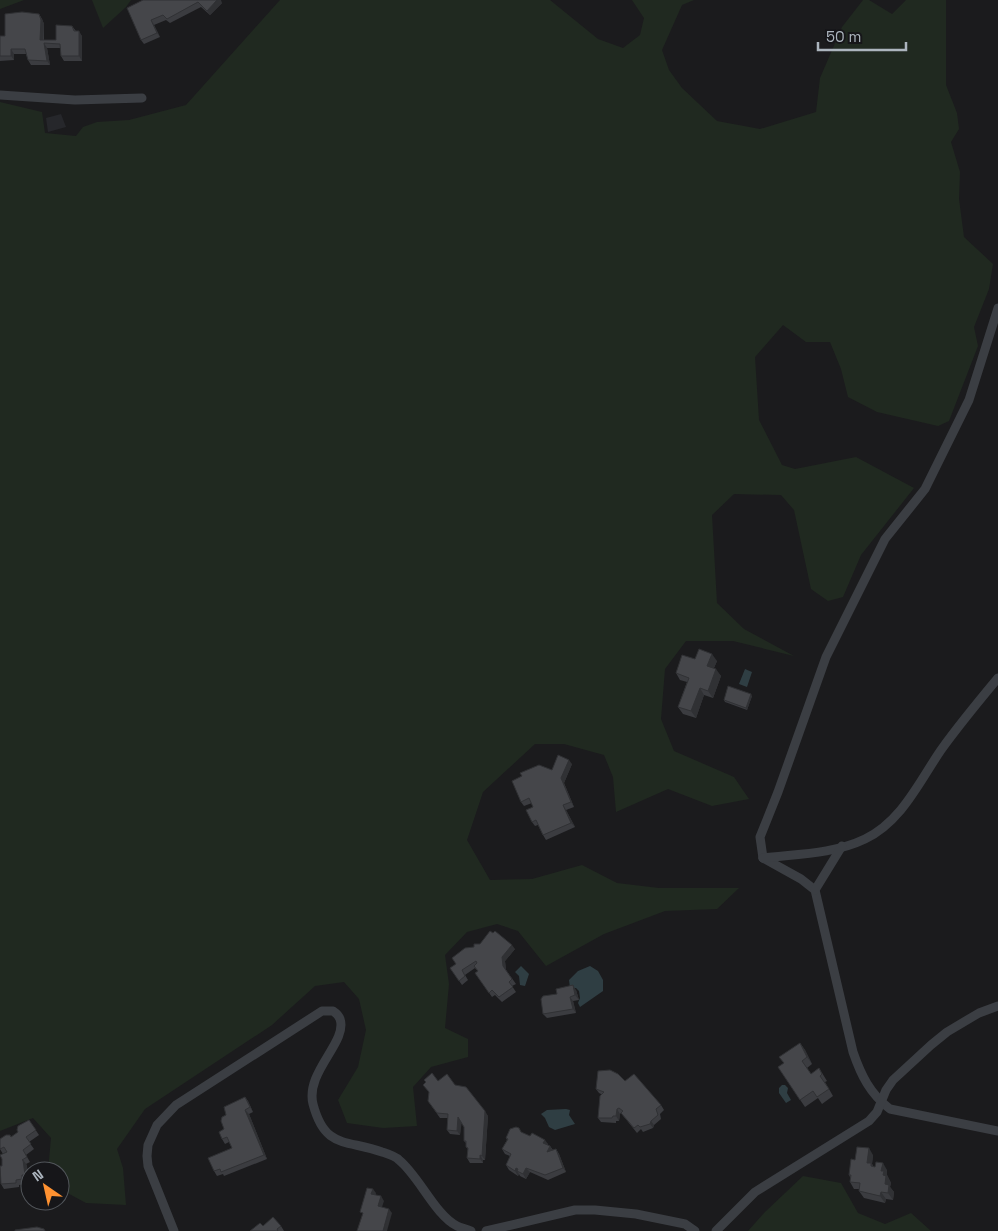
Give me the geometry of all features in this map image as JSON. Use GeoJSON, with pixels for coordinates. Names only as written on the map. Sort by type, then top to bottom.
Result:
{"type":"FeatureCollection","features":[{"type":"Feature","properties":{"kind":"street"},"geometry":{"type":"LineString","coordinates":[[0,95],[75,100],[142,98]]}},
{"type":"Feature","properties":{"kind":"street"},"geometry":{"type":"LineString","coordinates":[[763,858],[760,837],[826,656],[885,539],[925,489],[968,400],[998,308]]}},
{"type":"Feature","properties":{"kind":"street"},"geometry":{"type":"LineString","coordinates":[[763,858],[811,853],[842,846],[865,839],[890,822],[911,797],[963,721],[998,678]]}},
{"type":"Feature","properties":{"kind":"street"},"geometry":{"type":"LineString","coordinates":[[815,890],[842,846]]}},
{"type":"Feature","properties":{"kind":"street"},"geometry":{"type":"LineString","coordinates":[[763,858],[801,879],[815,890],[853,1052],[862,1076],[881,1102],[890,1109],[998,1131]]}},
{"type":"Feature","properties":{"kind":"street"},"geometry":{"type":"LineString","coordinates":[[716,1231],[755,1192],[869,1121],[877,1112],[886,1090],[894,1080],[947,1032],[979,1013],[998,1006]]}},
{"type":"Feature","properties":{"kind":"street"},"geometry":{"type":"LineString","coordinates":[[174,1231],[148,1166],[148,1145],[157,1125],[176,1104],[322,1011],[333,1011],[340,1017],[342,1026],[339,1036],[316,1076],[313,1087],[312,1101],[322,1126],[333,1138],[346,1144],[377,1150],[399,1159],[439,1210],[456,1226],[471,1231]]}},
{"type":"Feature","properties":{"kind":"street"},"geometry":{"type":"LineString","coordinates":[[486,1231],[575,1210],[595,1210],[636,1214],[685,1224],[694,1231]]}},
{"type":"Feature","properties":{"kind":"shaded area"},"geometry":{"type":"Polygon","coordinates":[[[0,0],[24,0],[0,9],[0,0]]]}},
{"type":"Feature","properties":{"kind":"shaded area"},"geometry":{"type":"Polygon","coordinates":[[[92,0],[131,0],[103,28],[92,0]]]}},
{"type":"Feature","properties":{"kind":"shaded area"},"geometry":{"type":"Polygon","coordinates":[[[280,0],[550,0],[598,39],[623,48],[640,35],[644,18],[632,0],[694,0],[682,5],[662,50],[669,70],[682,88],[717,121],[760,129],[816,112],[820,78],[842,27],[863,0],[869,0],[892,14],[906,0],[946,0],[946,85],[957,113],[959,129],[951,142],[960,172],[959,199],[964,237],[993,264],[989,289],[974,327],[978,346],[949,421],[938,426],[877,412],[848,397],[841,369],[830,342],[806,342],[783,325],[755,357],[759,420],[782,465],[795,469],[856,457],[914,488],[861,555],[843,597],[828,601],[811,589],[794,510],[781,495],[734,494],[712,515],[717,603],[744,629],[794,656],[733,641],[686,641],[665,669],[661,719],[674,751],[734,777],[749,799],[712,806],[668,789],[616,812],[613,777],[604,755],[564,744],[535,744],[483,792],[467,840],[490,880],[532,879],[582,865],[617,883],[659,888],[739,888],[717,909],[665,911],[604,934],[546,966],[518,931],[497,924],[467,932],[445,955],[449,984],[445,1028],[468,1039],[468,1057],[431,1067],[413,1087],[417,1126],[383,1128],[347,1123],[338,1100],[358,1067],[366,1030],[359,999],[344,982],[315,986],[272,1025],[145,1109],[117,1149],[123,1168],[126,1205],[86,1203],[70,1194],[70,1161],[49,1161],[51,1138],[33,1118],[0,1131],[0,102],[42,112],[45,133],[76,136],[83,127],[97,122],[129,120],[186,105],[280,0]]]}},
{"type":"Feature","properties":{"kind":"shaded area"},"geometry":{"type":"Polygon","coordinates":[[[61,114],[66,127],[48,132],[46,118],[61,114]]]}},
{"type":"Feature","properties":{"kind":"shaded area"},"geometry":{"type":"Polygon","coordinates":[[[745,669],[752,672],[747,687],[739,684],[745,669]]]}},
{"type":"Feature","properties":{"kind":"shaded area"},"geometry":{"type":"Polygon","coordinates":[[[521,966],[529,974],[525,986],[520,985],[519,976],[515,972],[521,966]]]}},
{"type":"Feature","properties":{"kind":"shaded area"},"geometry":{"type":"Polygon","coordinates":[[[590,966],[598,971],[603,980],[603,991],[580,1007],[578,1003],[580,998],[579,991],[576,988],[570,988],[569,980],[578,971],[590,966]]]}},
{"type":"Feature","properties":{"kind":"shaded area"},"geometry":{"type":"Polygon","coordinates":[[[782,1085],[788,1088],[787,1093],[791,1100],[786,1103],[779,1093],[779,1088],[782,1085]]]}},
{"type":"Feature","properties":{"kind":"shaded area"},"geometry":{"type":"Polygon","coordinates":[[[547,1110],[570,1110],[569,1115],[575,1124],[555,1130],[549,1127],[541,1114],[547,1110]]]}},
{"type":"Feature","properties":{"kind":"shaded area"},"geometry":{"type":"Polygon","coordinates":[[[803,1176],[841,1183],[858,1213],[885,1224],[911,1213],[931,1231],[748,1231],[803,1176]]]}},
{"type":"Feature","properties":{"kind":"building"},"geometry":{"type":"Polygon","coordinates":[[[143,0],[217,0],[207,11],[198,2],[167,19],[163,15],[151,20],[157,33],[141,40],[127,8],[143,0]]]}},
{"type":"Feature","properties":{"kind":"building"},"geometry":{"type":"Polygon","coordinates":[[[22,12],[39,14],[41,20],[40,40],[56,40],[56,25],[72,26],[74,31],[79,31],[79,56],[61,56],[60,44],[44,43],[47,61],[28,60],[25,49],[11,49],[11,56],[0,56],[0,36],[5,36],[5,14],[22,12]]]}},
{"type":"Feature","properties":{"kind":"building"},"geometry":{"type":"Polygon","coordinates":[[[699,649],[712,654],[707,666],[716,669],[708,691],[700,688],[691,711],[678,707],[689,678],[676,673],[682,655],[695,659],[699,649]]]}},
{"type":"Feature","properties":{"kind":"building"},"geometry":{"type":"Polygon","coordinates":[[[728,686],[751,694],[746,708],[724,700],[728,686]]]}},
{"type":"Feature","properties":{"kind":"building"},"geometry":{"type":"Polygon","coordinates":[[[558,755],[569,760],[561,778],[571,802],[563,805],[571,823],[543,835],[536,820],[532,822],[526,810],[533,807],[529,798],[521,802],[512,781],[522,776],[520,773],[539,765],[552,770],[558,755]]]}},
{"type":"Feature","properties":{"kind":"building"},"geometry":{"type":"Polygon","coordinates":[[[490,931],[493,933],[495,931],[512,945],[502,957],[503,966],[512,979],[509,982],[513,987],[499,997],[492,990],[489,993],[475,973],[478,971],[474,966],[477,963],[476,961],[462,970],[465,976],[459,981],[450,968],[456,964],[452,958],[465,948],[474,947],[474,944],[480,944],[490,931]]]}},
{"type":"Feature","properties":{"kind":"building"},"geometry":{"type":"Polygon","coordinates":[[[573,985],[575,995],[570,997],[573,1009],[543,1014],[541,999],[543,996],[557,994],[556,989],[573,985]]]}},
{"type":"Feature","properties":{"kind":"building"},"geometry":{"type":"Polygon","coordinates":[[[800,1043],[807,1057],[802,1061],[811,1074],[819,1068],[822,1074],[820,1076],[829,1089],[817,1097],[813,1091],[800,1100],[778,1067],[784,1063],[779,1057],[800,1043]]]}},
{"type":"Feature","properties":{"kind":"building"},"geometry":{"type":"Polygon","coordinates":[[[610,1070],[618,1074],[625,1081],[634,1074],[661,1105],[656,1109],[658,1115],[650,1124],[640,1127],[638,1125],[634,1128],[619,1108],[617,1109],[616,1116],[612,1118],[598,1118],[600,1096],[604,1092],[596,1089],[598,1071],[610,1070]]]}},
{"type":"Feature","properties":{"kind":"building"},"geometry":{"type":"Polygon","coordinates":[[[432,1073],[438,1081],[447,1074],[455,1085],[466,1087],[485,1111],[482,1156],[480,1155],[480,1159],[467,1158],[468,1148],[466,1147],[466,1141],[464,1141],[464,1127],[458,1117],[457,1131],[447,1130],[448,1114],[437,1113],[428,1101],[429,1092],[423,1085],[426,1082],[424,1080],[432,1073]]]}},
{"type":"Feature","properties":{"kind":"building"},"geometry":{"type":"Polygon","coordinates":[[[245,1097],[250,1107],[245,1110],[264,1155],[221,1172],[220,1169],[214,1171],[208,1158],[232,1148],[227,1137],[222,1139],[219,1132],[224,1129],[221,1121],[222,1117],[226,1115],[224,1107],[245,1097]]]}},
{"type":"Feature","properties":{"kind":"building"},"geometry":{"type":"Polygon","coordinates":[[[29,1120],[36,1130],[26,1137],[31,1144],[23,1150],[27,1157],[22,1160],[23,1161],[20,1161],[20,1179],[16,1180],[16,1183],[1,1184],[0,1166],[2,1166],[2,1159],[0,1155],[7,1152],[4,1147],[0,1149],[0,1139],[6,1135],[11,1137],[18,1132],[18,1126],[29,1120]]]}},
{"type":"Feature","properties":{"kind":"building"},"geometry":{"type":"Polygon","coordinates":[[[516,1127],[521,1132],[530,1136],[532,1133],[545,1140],[543,1143],[550,1146],[547,1152],[556,1149],[563,1168],[545,1175],[526,1168],[523,1174],[517,1171],[518,1169],[516,1168],[515,1171],[506,1165],[511,1154],[502,1149],[508,1139],[506,1138],[510,1129],[516,1127]]]}},
{"type":"Feature","properties":{"kind":"building"},"geometry":{"type":"Polygon","coordinates":[[[857,1147],[869,1148],[867,1163],[871,1163],[871,1166],[875,1167],[876,1162],[883,1163],[881,1171],[884,1171],[883,1175],[886,1176],[885,1184],[889,1185],[888,1193],[881,1192],[880,1196],[859,1191],[860,1183],[850,1182],[851,1159],[855,1160],[857,1147]]]}},
{"type":"Feature","properties":{"kind":"building"},"geometry":{"type":"Polygon","coordinates":[[[367,1188],[373,1189],[371,1194],[381,1196],[378,1206],[389,1209],[383,1231],[357,1231],[363,1213],[360,1212],[367,1188]]]}},
{"type":"Feature","properties":{"kind":"building"},"geometry":{"type":"Polygon","coordinates":[[[273,1217],[281,1226],[277,1229],[278,1231],[250,1231],[260,1223],[263,1226],[273,1217]]]}},
{"type":"Feature","properties":{"kind":"building"},"geometry":{"type":"Polygon","coordinates":[[[37,1227],[45,1231],[15,1231],[15,1230],[37,1227]]]}}]}
